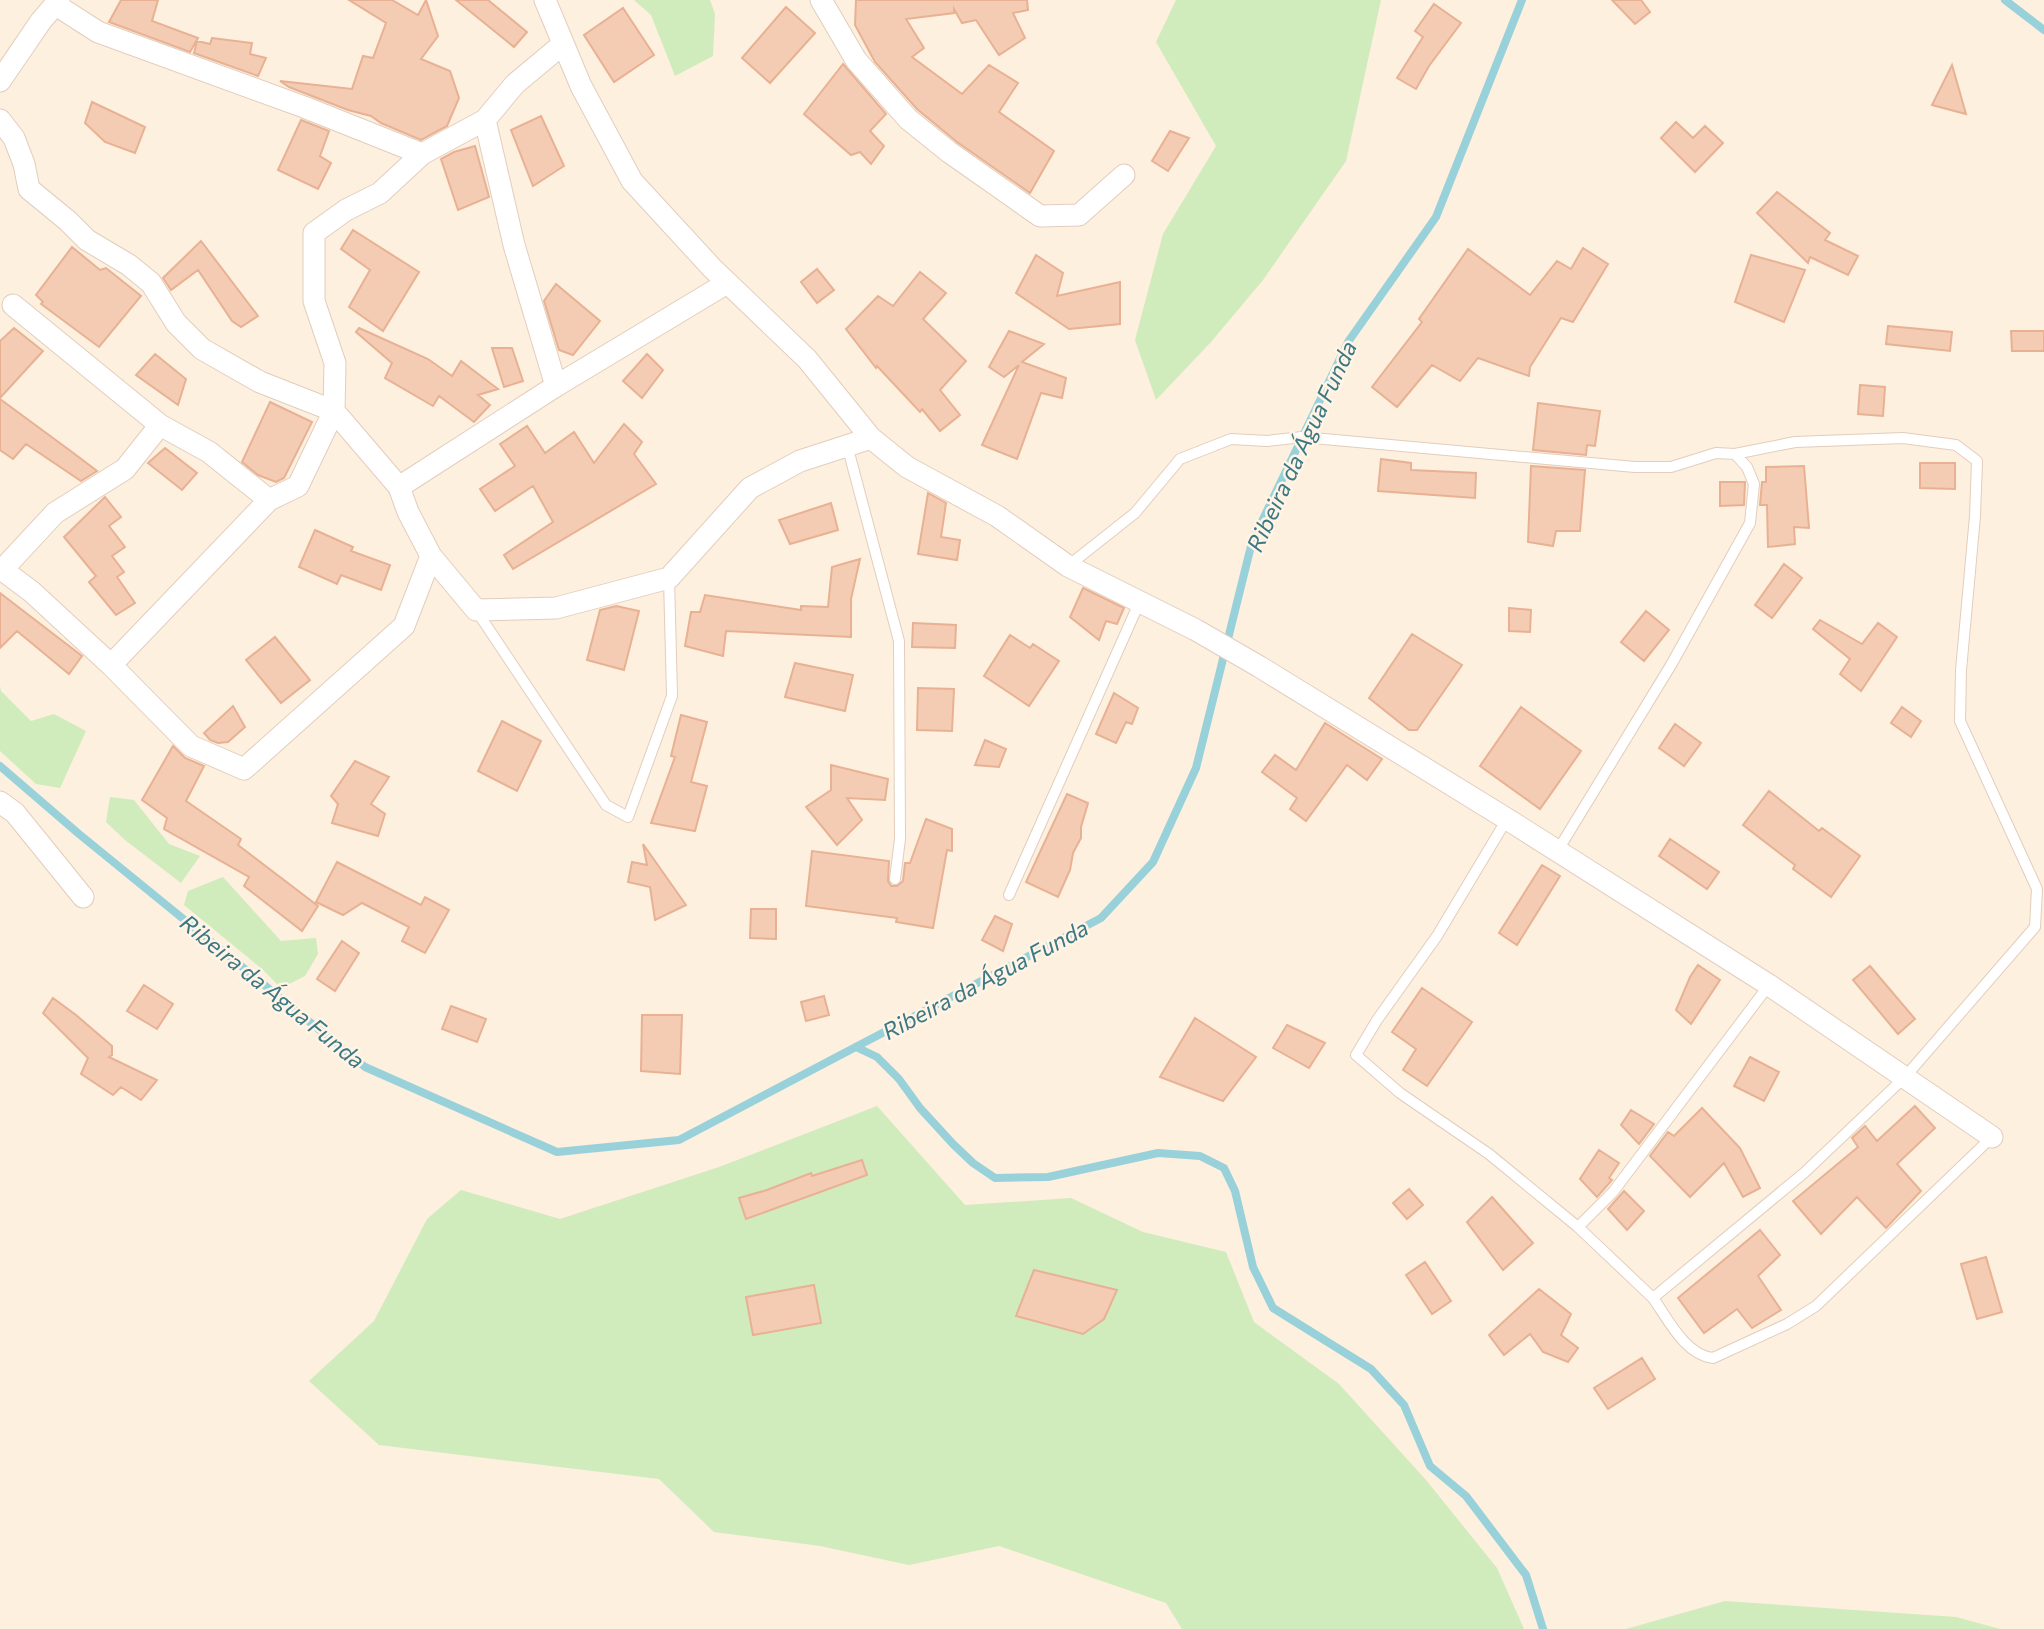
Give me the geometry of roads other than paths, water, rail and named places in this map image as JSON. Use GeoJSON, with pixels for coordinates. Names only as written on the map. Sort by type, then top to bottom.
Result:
{"type":"FeatureCollection","features":[{"type":"Feature","properties":{"kind":"street"},"geometry":{"type":"LineString","coordinates":[[545,0],[581,86],[632,181],[727,282],[807,359],[871,438],[908,467],[997,516],[1068,566],[1196,630],[1260,667],[1559,850],[1769,985],[1992,1137]]}},
{"type":"Feature","properties":{"kind":"street"},"geometry":{"type":"LineString","coordinates":[[821,0],[856,60],[908,119],[948,152],[1040,216],[1079,215],[1124,175]]}},
{"type":"Feature","properties":{"kind":"street"},"geometry":{"type":"LineString","coordinates":[[0,81],[57,2],[98,32],[304,107],[422,154]]}},
{"type":"Feature","properties":{"kind":"street"},"geometry":{"type":"LineString","coordinates":[[111,665],[269,500],[298,486],[334,411],[335,363],[314,301],[314,233],[346,210],[380,193],[422,154],[485,120],[515,84],[563,44]]}},
{"type":"Feature","properties":{"kind":"street"},"geometry":{"type":"LineString","coordinates":[[0,120],[14,138],[24,164],[29,189],[87,240],[129,265],[151,283],[176,323],[202,349],[260,382],[334,411],[399,486],[408,512],[432,556],[476,610],[555,608],[669,578],[750,488],[800,461],[871,438]]}},
{"type":"Feature","properties":{"kind":"street"},"geometry":{"type":"LineString","coordinates":[[485,120],[513,245],[556,386]]}},
{"type":"Feature","properties":{"kind":"street"},"geometry":{"type":"LineString","coordinates":[[399,486],[727,282]]}},
{"type":"Feature","properties":{"kind":"street"},"geometry":{"type":"LineString","coordinates":[[13,305],[160,425],[209,452],[269,500]]}},
{"type":"Feature","properties":{"kind":"street"},"geometry":{"type":"LineString","coordinates":[[160,425],[125,469],[55,513],[1,568],[32,592],[111,665],[191,746],[244,769],[404,626],[432,556]]}},
{"type":"Feature","properties":{"kind":"street"},"geometry":{"type":"LineString","coordinates":[[0,802],[15,813],[83,897]]}},
{"type":"Feature","properties":{"kind":"lane"},"geometry":{"type":"LineString","coordinates":[[1068,566],[1135,513],[1180,458],[1231,439],[1267,441],[1302,437],[1634,467],[1671,467],[1716,453],[1735,454],[1795,442],[1903,438],[1956,445],[1977,461],[1975,516],[1961,670],[1961,721],[2037,889],[2035,927],[1905,1077],[1804,1173],[1653,1298]]}},
{"type":"Feature","properties":{"kind":"lane"},"geometry":{"type":"LineString","coordinates":[[847,445],[899,641],[900,839],[895,879]]}},
{"type":"Feature","properties":{"kind":"lane"},"geometry":{"type":"LineString","coordinates":[[1559,850],[1671,665],[1750,523],[1754,484],[1747,467],[1735,454]]}},
{"type":"Feature","properties":{"kind":"lane"},"geometry":{"type":"LineString","coordinates":[[476,610],[606,805],[628,817],[672,696],[669,578]]}},
{"type":"Feature","properties":{"kind":"lane"},"geometry":{"type":"LineString","coordinates":[[1009,895],[1140,601]]}},
{"type":"Feature","properties":{"kind":"lane"},"geometry":{"type":"LineString","coordinates":[[1507,818],[1437,936],[1377,1020],[1356,1055],[1400,1093],[1489,1154],[1577,1227],[1653,1298],[1693,1351],[1702,1357],[1713,1358],[1787,1324],[1816,1306],[1992,1137]]}},
{"type":"Feature","properties":{"kind":"lane"},"geometry":{"type":"LineString","coordinates":[[1577,1227],[1613,1192],[1769,985]]}},
{"type":"Feature","properties":{"kind":"waterway","name":"Ribeira da Água Funda"},"geometry":{"type":"LineString","coordinates":[[0,766],[79,834],[365,1067],[557,1152],[679,1140],[1101,918],[1153,862],[1196,768],[1252,542],[1348,342],[1436,217],[1522,0]]}},
{"type":"Feature","properties":{"kind":"waterway","name":"Ribeira da Água Funda"},"geometry":{"type":"LineString","coordinates":[[2005,0],[2044,30]]}},
{"type":"Feature","properties":{"kind":"waterway"},"geometry":{"type":"LineString","coordinates":[[856,1047],[877,1057],[953,1144],[973,1163],[995,1178],[1048,1177],[1158,1153],[1200,1156],[1224,1168],[1235,1191],[1253,1267],[1273,1308],[1371,1369],[1404,1405],[1430,1466],[1466,1496],[1526,1575],[1543,1629]]}}]}
